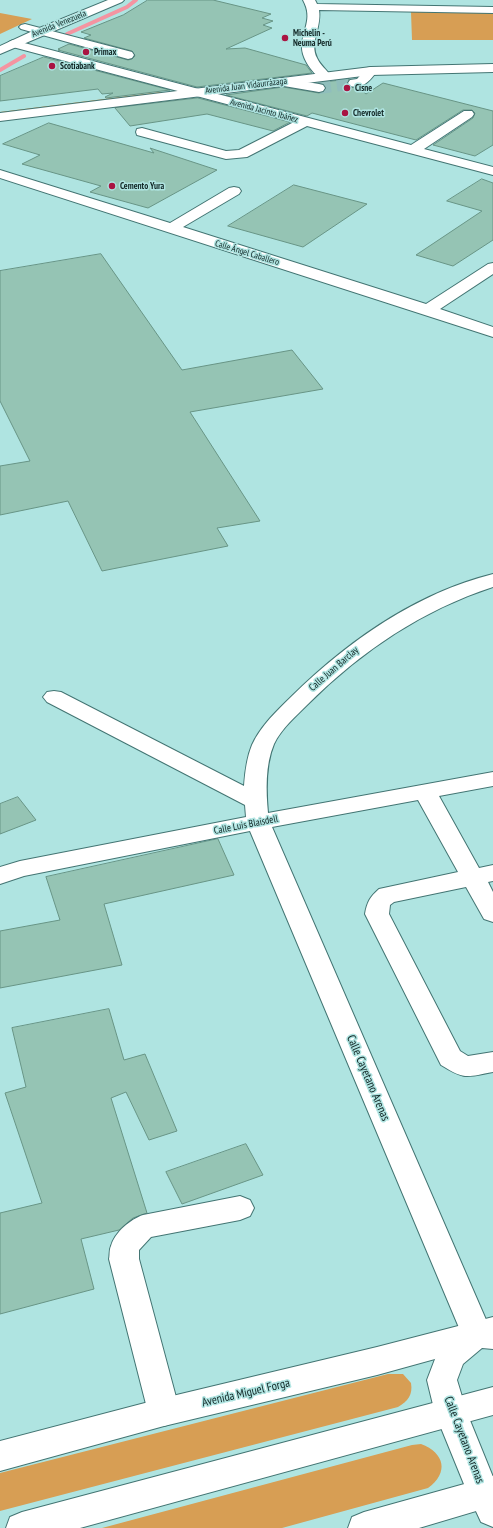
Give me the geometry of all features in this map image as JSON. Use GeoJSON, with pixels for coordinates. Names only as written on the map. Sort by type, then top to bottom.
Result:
{"type":"FeatureCollection","features":[{"type":"Feature","properties":{"kind":"main road","name":"Avenida Venezuela"},"geometry":{"type":"LineString","coordinates":[[0,50],[41,31],[118,0]]}},
{"type":"Feature","properties":{"kind":"main road"},"geometry":{"type":"LineString","coordinates":[[325,76],[315,66],[308,50],[314,25],[311,3],[493,10]]}},
{"type":"Feature","properties":{"kind":"main road","name":"Avenida Venezuela"},"geometry":{"type":"LineString","coordinates":[[0,38],[46,17]]}},
{"type":"Feature","properties":{"kind":"main road"},"geometry":{"type":"LineString","coordinates":[[25,27],[128,55],[100,67]]}},
{"type":"Feature","properties":{"kind":"main road"},"geometry":{"type":"LineString","coordinates":[[48,53],[76,40]]}},
{"type":"Feature","properties":{"kind":"main road","name":"Avenida Jacinto Ibáñez"},"geometry":{"type":"LineString","coordinates":[[13,44],[493,172]]}},
{"type":"Feature","properties":{"kind":"main road","name":"Avenida Juan Vidaurrázaga"},"geometry":{"type":"LineString","coordinates":[[0,117],[108,98],[168,85],[315,66],[493,60]]}},
{"type":"Feature","properties":{"kind":"main road","name":"Avenida Juan Vidaurrázaga"},"geometry":{"type":"LineString","coordinates":[[0,107],[108,98],[196,93],[371,71],[493,68]]}},
{"type":"Feature","properties":{"kind":"main road"},"geometry":{"type":"LineString","coordinates":[[354,83],[361,82],[371,71]]}},
{"type":"Feature","properties":{"kind":"main road"},"geometry":{"type":"LineString","coordinates":[[282,82],[319,88]]}},
{"type":"Feature","properties":{"kind":"main road"},"geometry":{"type":"LineString","coordinates":[[413,150],[468,114]]}},
{"type":"Feature","properties":{"kind":"main road"},"geometry":{"type":"LineString","coordinates":[[142,132],[226,155],[235,156],[242,154],[305,122]]}},
{"type":"Feature","properties":{"kind":"main road","name":"Calle Ángel Caballero"},"geometry":{"type":"LineString","coordinates":[[0,174],[493,332]]}},
{"type":"Feature","properties":{"kind":"main road"},"geometry":{"type":"LineString","coordinates":[[170,229],[234,191]]}},
{"type":"Feature","properties":{"kind":"main road"},"geometry":{"type":"LineString","coordinates":[[428,310],[493,267]]}},
{"type":"Feature","properties":{"kind":"main road","name":"Calle Juan Barclay"},"geometry":{"type":"LineString","coordinates":[[258,812],[255,776],[264,744],[281,720],[314,685],[360,647],[409,616],[454,594],[493,580]]}},
{"type":"Feature","properties":{"kind":"main road"},"geometry":{"type":"LineString","coordinates":[[54,697],[258,812]]}},
{"type":"Feature","properties":{"kind":"main road","name":"Calle Luis Blaisdell"},"geometry":{"type":"LineString","coordinates":[[0,876],[20,869],[258,812],[425,792],[493,779]]}},
{"type":"Feature","properties":{"kind":"main road"},"geometry":{"type":"LineString","coordinates":[[425,792],[483,875],[493,913]]}},
{"type":"Feature","properties":{"kind":"main road","name":"Calle Cayetano Arenas"},"geometry":{"type":"LineString","coordinates":[[258,812],[488,1334],[451,1356],[442,1380],[451,1412],[490,1498]]}},
{"type":"Feature","properties":{"kind":"main road"},"geometry":{"type":"LineString","coordinates":[[483,875],[387,895],[379,902],[377,914],[450,1058],[465,1067],[493,1062]]}},
{"type":"Feature","properties":{"kind":"main road"},"geometry":{"type":"LineString","coordinates":[[164,1412],[124,1259],[125,1246],[143,1227],[240,1208]]}},
{"type":"Feature","properties":{"kind":"main road","name":"Avenida Miguel Forga"},"geometry":{"type":"LineString","coordinates":[[0,1456],[164,1412],[488,1334]]}},
{"type":"Feature","properties":{"kind":"main road"},"geometry":{"type":"LineString","coordinates":[[22,1528],[493,1401]]}},
{"type":"Feature","properties":{"kind":"main road"},"geometry":{"type":"LineString","coordinates":[[364,1528],[490,1498]]}},
{"type":"Feature","properties":{"kind":"shaded area"},"geometry":{"type":"Polygon","coordinates":[[[411,12],[493,13],[493,40],[412,40],[411,12]]]}},
{"type":"Feature","properties":{"kind":"shaded area"},"geometry":{"type":"Polygon","coordinates":[[[0,13],[32,19],[0,34],[0,13]]]}},
{"type":"Feature","properties":{"kind":"shaded area"},"geometry":{"type":"Polygon","coordinates":[[[160,92],[165,95],[0,115],[0,112],[160,92]]]}},
{"type":"Feature","properties":{"kind":"shaded area"},"geometry":{"type":"Polygon","coordinates":[[[388,1374],[403,1374],[411,1383],[409,1397],[398,1407],[0,1511],[0,1473],[388,1374]]]}},
{"type":"Feature","properties":{"kind":"shaded area"},"geometry":{"type":"Polygon","coordinates":[[[421,1444],[435,1453],[441,1464],[439,1476],[428,1488],[282,1528],[102,1528],[412,1445],[421,1444]]]}},
{"type":"Feature","properties":{"kind":"building"},"geometry":{"type":"Polygon","coordinates":[[[148,0],[213,0],[271,14],[262,18],[273,21],[263,25],[272,28],[226,49],[245,48],[306,65],[312,73],[197,87],[58,50],[69,44],[128,60],[132,59],[135,56],[132,51],[84,38],[91,35],[81,32],[123,15],[148,0]]]}},
{"type":"Feature","properties":{"kind":"building"},"geometry":{"type":"Polygon","coordinates":[[[44,57],[170,90],[106,98],[105,97],[113,93],[102,94],[98,89],[0,101],[0,76],[44,57]]]}},
{"type":"Feature","properties":{"kind":"building"},"geometry":{"type":"Polygon","coordinates":[[[349,79],[347,84],[349,87],[359,88],[366,94],[383,83],[493,111],[493,145],[475,156],[433,145],[473,118],[475,113],[472,110],[463,110],[416,140],[312,113],[307,116],[226,95],[283,87],[319,93],[326,89],[324,84],[320,83],[349,79]]]}},
{"type":"Feature","properties":{"kind":"building"},"geometry":{"type":"Polygon","coordinates":[[[198,98],[290,122],[273,131],[207,114],[130,126],[115,108],[198,98]]]}},
{"type":"Feature","properties":{"kind":"building"},"geometry":{"type":"Polygon","coordinates":[[[49,123],[154,153],[150,148],[217,170],[148,208],[90,192],[101,186],[22,164],[40,155],[3,144],[49,123]]]}},
{"type":"Feature","properties":{"kind":"building"},"geometry":{"type":"Polygon","coordinates":[[[482,179],[493,183],[493,240],[453,266],[416,255],[482,211],[447,201],[482,179]]]}},
{"type":"Feature","properties":{"kind":"building"},"geometry":{"type":"Polygon","coordinates":[[[294,185],[367,204],[303,247],[228,226],[294,185]]]}},
{"type":"Feature","properties":{"kind":"building"},"geometry":{"type":"Polygon","coordinates":[[[101,254],[182,370],[292,350],[323,389],[190,412],[260,521],[217,528],[228,546],[102,571],[68,501],[0,515],[0,466],[30,461],[0,401],[0,271],[101,254]]]}},
{"type":"Feature","properties":{"kind":"building"},"geometry":{"type":"Polygon","coordinates":[[[18,797],[36,820],[0,834],[0,804],[18,797]]]}},
{"type":"Feature","properties":{"kind":"building"},"geometry":{"type":"Polygon","coordinates":[[[218,839],[234,875],[104,904],[122,965],[0,988],[0,931],[60,920],[46,877],[218,839]]]}},
{"type":"Feature","properties":{"kind":"building"},"geometry":{"type":"Polygon","coordinates":[[[109,1009],[124,1060],[145,1054],[177,1131],[149,1140],[126,1092],[111,1098],[147,1213],[133,1218],[119,1230],[81,1239],[94,1289],[0,1314],[0,1213],[42,1203],[5,1093],[26,1087],[12,1028],[109,1009]]]}},
{"type":"Feature","properties":{"kind":"building"},"geometry":{"type":"Polygon","coordinates":[[[246,1144],[263,1175],[182,1204],[166,1172],[246,1144]]]}},
{"type":"Feature","properties":{"kind":"waterway"},"geometry":{"type":"LineString","coordinates":[[67,34],[127,7],[136,0]]}},
{"type":"Feature","properties":{"kind":"waterway"},"geometry":{"type":"LineString","coordinates":[[0,70],[24,56]]}},
{"type":"Feature","properties":{"kind":"tunnel"},"geometry":{"type":"LineString","coordinates":[[319,88],[354,83]]}},
{"type":"Feature","properties":{"kind":"place","name":"Michelin - Neuma Perú"},"geometry":{"type":"Point","coordinates":[285,38]}},
{"type":"Feature","properties":{"kind":"place","name":"Primax"},"geometry":{"type":"Point","coordinates":[86,52]}},
{"type":"Feature","properties":{"kind":"place","name":"Scotiabank"},"geometry":{"type":"Point","coordinates":[52,66]}},
{"type":"Feature","properties":{"kind":"place","name":"Cisne"},"geometry":{"type":"Point","coordinates":[347,88]}},
{"type":"Feature","properties":{"kind":"place","name":"Chevrolet"},"geometry":{"type":"Point","coordinates":[345,113]}},
{"type":"Feature","properties":{"kind":"place","name":"Cemento Yura"},"geometry":{"type":"Point","coordinates":[112,186]}}]}
